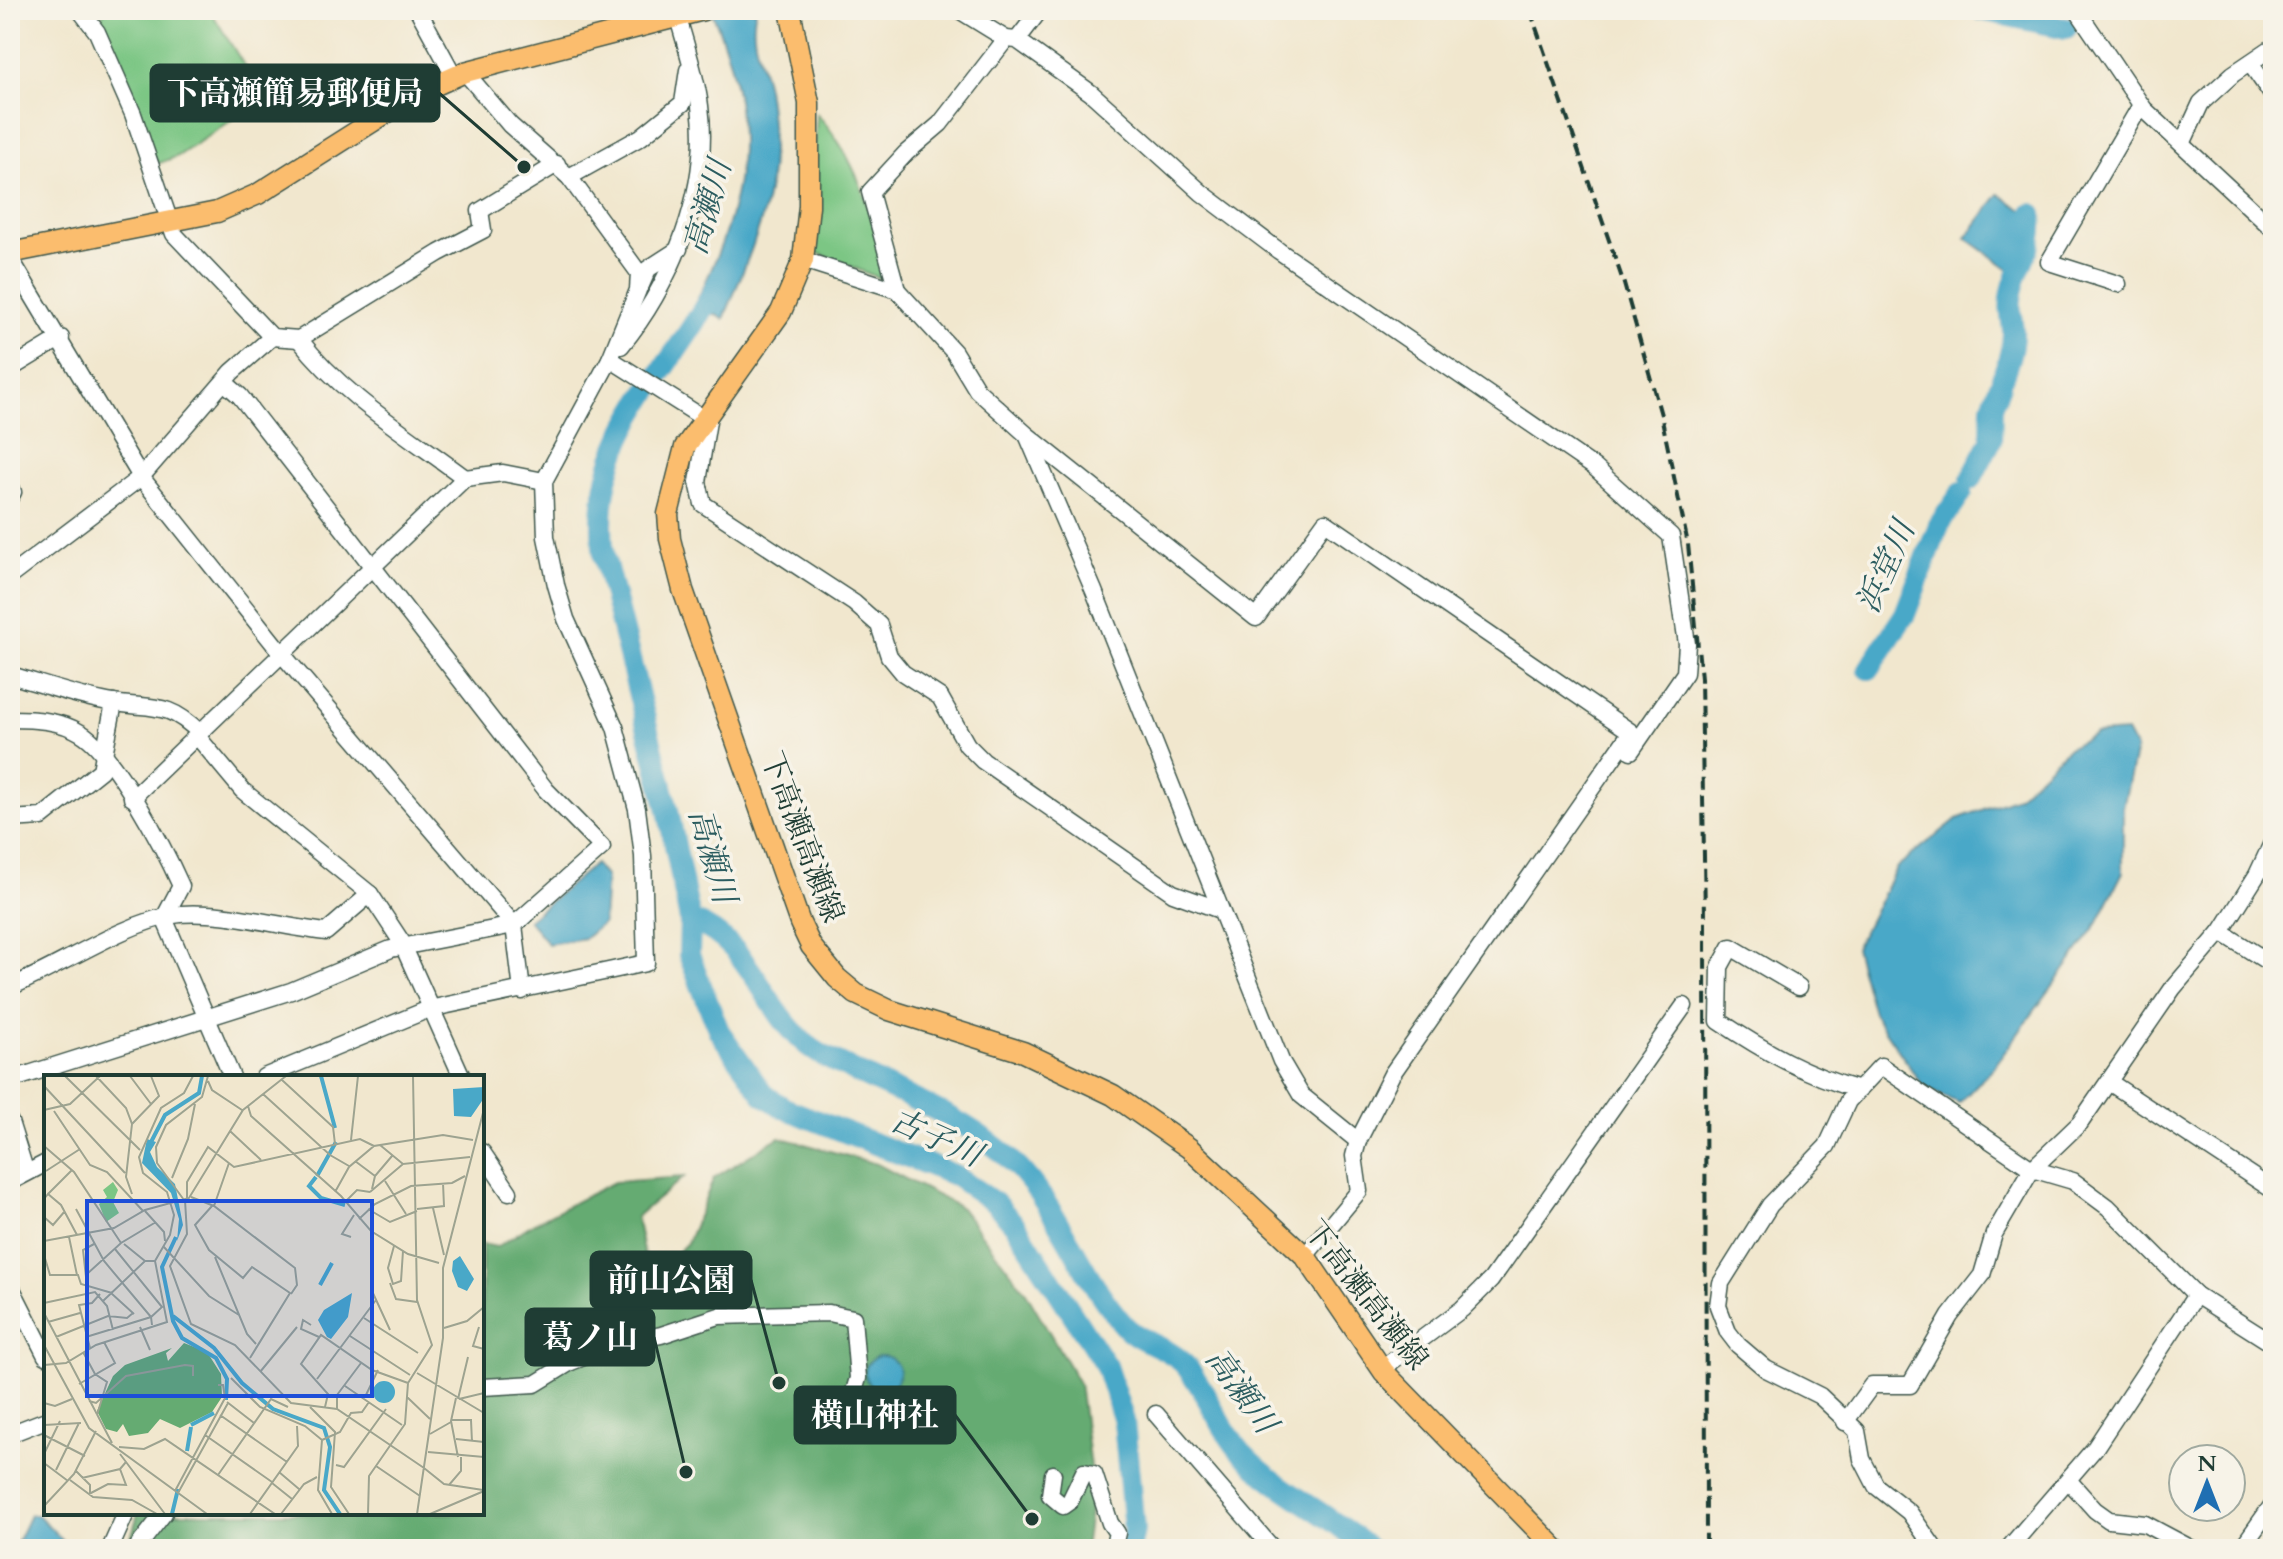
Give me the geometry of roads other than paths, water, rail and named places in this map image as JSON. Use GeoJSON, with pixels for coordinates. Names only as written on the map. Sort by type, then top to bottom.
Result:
{"type":"FeatureCollection","features":[{"type":"Feature","properties":{"kind":"main road"},"geometry":{"type":"LineString","coordinates":[[10,255],[171,222],[243,202],[416,94],[460,74],[677,13],[703,10]]}},
{"type":"Feature","properties":{"kind":"main road","name":"下高瀬高瀬線"},"geometry":{"type":"LineString","coordinates":[[790,10],[809,103],[809,191],[803,260],[781,312],[685,447],[672,489],[670,539],[683,590],[786,893],[811,946],[837,978],[856,994],[889,1010],[1023,1052],[1113,1095],[1153,1120],[1241,1193],[1305,1256],[1384,1372],[1469,1463],[1556,1549]]}},
{"type":"Feature","properties":{"kind":"street"},"geometry":{"type":"LineString","coordinates":[[80,10],[97,32],[121,87],[174,234],[272,337],[299,339],[439,253],[483,230],[480,211],[557,164]]}},
{"type":"Feature","properties":{"kind":"street"},"geometry":{"type":"LineString","coordinates":[[418,10],[460,74],[510,125],[569,177],[639,273],[638,290]]}},
{"type":"Feature","properties":{"kind":"street"},"geometry":{"type":"LineString","coordinates":[[959,10],[1012,39],[1091,93],[1213,202],[1594,467],[1671,536],[1687,644],[1685,673],[1631,751]]}},
{"type":"Feature","properties":{"kind":"street"},"geometry":{"type":"LineString","coordinates":[[1040,10],[940,124],[906,153],[870,192],[897,290],[954,352],[977,390],[1027,435],[1256,618],[1325,522],[1631,732],[1392,1074],[1358,1141],[1354,1156],[1359,1191],[1305,1256]]}},
{"type":"Feature","properties":{"kind":"street"},"geometry":{"type":"LineString","coordinates":[[2077,10],[2141,105],[2273,229]]}},
{"type":"Feature","properties":{"kind":"street"},"geometry":{"type":"LineString","coordinates":[[610,359],[657,295],[679,249],[698,169],[702,138],[700,105],[677,13]]}},
{"type":"Feature","properties":{"kind":"street"},"geometry":{"type":"LineString","coordinates":[[2182,144],[2201,103],[2273,47]]}},
{"type":"Feature","properties":{"kind":"street"},"geometry":{"type":"LineString","coordinates":[[569,177],[641,137],[683,103],[690,60]]}},
{"type":"Feature","properties":{"kind":"street"},"geometry":{"type":"LineString","coordinates":[[2250,63],[2273,96]]}},
{"type":"Feature","properties":{"kind":"street"},"geometry":{"type":"LineString","coordinates":[[2118,284],[2049,262],[2141,105]]}},
{"type":"Feature","properties":{"kind":"street"},"geometry":{"type":"LineString","coordinates":[[269,1075],[429,1009],[646,963],[643,856],[637,809],[615,727],[566,619],[556,585],[546,537],[544,481],[610,359],[648,269],[679,249]]}},
{"type":"Feature","properties":{"kind":"street"},"geometry":{"type":"LineString","coordinates":[[10,255],[141,477],[282,654],[514,925],[522,991]]}},
{"type":"Feature","properties":{"kind":"street"},"geometry":{"type":"LineString","coordinates":[[803,260],[897,290]]}},
{"type":"Feature","properties":{"kind":"street"},"geometry":{"type":"LineString","coordinates":[[10,576],[141,477],[224,382],[272,337]]}},
{"type":"Feature","properties":{"kind":"street"},"geometry":{"type":"LineString","coordinates":[[10,369],[61,338]]}},
{"type":"Feature","properties":{"kind":"street"},"geometry":{"type":"LineString","coordinates":[[299,339],[322,368],[339,383],[465,478]]}},
{"type":"Feature","properties":{"kind":"street"},"geometry":{"type":"LineString","coordinates":[[610,359],[708,421],[698,482],[703,504],[854,603],[879,625],[889,656],[903,673],[940,697],[967,745],[983,761],[1173,893],[1220,910]]}},
{"type":"Feature","properties":{"kind":"street"},"geometry":{"type":"LineString","coordinates":[[10,1080],[291,991],[404,946],[514,925],[602,847],[546,790],[240,396],[224,382]]}},
{"type":"Feature","properties":{"kind":"street"},"geometry":{"type":"LineString","coordinates":[[1027,435],[1094,591],[1281,1061],[1301,1095],[1358,1141]]}},
{"type":"Feature","properties":{"kind":"street"},"geometry":{"type":"LineString","coordinates":[[132,798],[465,478],[503,473],[544,481]]}},
{"type":"Feature","properties":{"kind":"street"},"geometry":{"type":"LineString","coordinates":[[10,485],[13,492],[10,497]]}},
{"type":"Feature","properties":{"kind":"street"},"geometry":{"type":"LineString","coordinates":[[10,675],[114,703],[167,707],[184,717],[242,790],[370,894],[404,946],[429,1009],[461,1075]]}},
{"type":"Feature","properties":{"kind":"street"},"geometry":{"type":"LineString","coordinates":[[10,819],[42,817],[101,770],[114,703]]}},
{"type":"Feature","properties":{"kind":"street"},"geometry":{"type":"LineString","coordinates":[[10,719],[66,726],[84,734],[105,758],[161,841],[181,886],[164,918]]}},
{"type":"Feature","properties":{"kind":"street"},"geometry":{"type":"LineString","coordinates":[[1845,1422],[1872,1385],[1910,1385],[1950,1316],[1982,1275],[1994,1234],[2032,1169],[2080,1123],[2173,988],[2221,932],[2257,875],[2273,841]]}},
{"type":"Feature","properties":{"kind":"street"},"geometry":{"type":"LineString","coordinates":[[10,987],[88,949],[164,918],[194,914],[326,932],[370,894]]}},
{"type":"Feature","properties":{"kind":"street"},"geometry":{"type":"LineString","coordinates":[[164,918],[231,1075]]}},
{"type":"Feature","properties":{"kind":"street"},"geometry":{"type":"LineString","coordinates":[[2221,932],[2273,965]]}},
{"type":"Feature","properties":{"kind":"street"},"geometry":{"type":"LineString","coordinates":[[1799,987],[1731,947],[1720,967],[1719,1021],[1776,1058],[1823,1080],[1859,1090]]}},
{"type":"Feature","properties":{"kind":"street"},"geometry":{"type":"LineString","coordinates":[[1384,1372],[1391,1362],[1462,1309],[1491,1280],[1684,1006]]}},
{"type":"Feature","properties":{"kind":"street"},"geometry":{"type":"LineString","coordinates":[[1935,1549],[1909,1512],[1876,1486],[1862,1459],[1857,1431],[1820,1396],[1766,1369],[1738,1345],[1728,1332],[1718,1306],[1721,1283],[1770,1205],[1827,1146],[1848,1101],[1881,1066],[2032,1169],[2073,1181],[2108,1207],[2196,1295],[2273,1344]]}},
{"type":"Feature","properties":{"kind":"street"},"geometry":{"type":"LineString","coordinates":[[2109,1082],[2273,1190]]}},
{"type":"Feature","properties":{"kind":"street"},"geometry":{"type":"LineString","coordinates":[[10,1122],[26,1173]]}},
{"type":"Feature","properties":{"kind":"street"},"geometry":{"type":"LineString","coordinates":[[484,1155],[509,1192]]}},
{"type":"Feature","properties":{"kind":"street"},"geometry":{"type":"LineString","coordinates":[[10,1182],[44,1164]]}},
{"type":"Feature","properties":{"kind":"street"},"geometry":{"type":"LineString","coordinates":[[10,1285],[44,1352]]}},
{"type":"Feature","properties":{"kind":"street"},"geometry":{"type":"LineString","coordinates":[[2008,1549],[2069,1481],[2196,1295]]}},
{"type":"Feature","properties":{"kind":"street"},"geometry":{"type":"LineString","coordinates":[[484,1387],[535,1384],[594,1352],[661,1335],[697,1320],[719,1316],[829,1313],[853,1318],[858,1378],[853,1395]]}},
{"type":"Feature","properties":{"kind":"street"},"geometry":{"type":"LineString","coordinates":[[1156,1414],[1273,1549]]}},
{"type":"Feature","properties":{"kind":"street"},"geometry":{"type":"LineString","coordinates":[[10,1434],[44,1421]]}},
{"type":"Feature","properties":{"kind":"street"},"geometry":{"type":"LineString","coordinates":[[1053,1474],[1050,1495],[1063,1506],[1070,1501],[1084,1472],[1094,1474],[1110,1523],[1117,1533],[1113,1549]]}},
{"type":"Feature","properties":{"kind":"street"},"geometry":{"type":"LineString","coordinates":[[2069,1481],[2095,1510],[2109,1520],[2145,1524],[2192,1549]]}},
{"type":"Feature","properties":{"kind":"street"},"geometry":{"type":"LineString","coordinates":[[2241,1549],[2273,1504]]}},
{"type":"Feature","properties":{"kind":"street"},"geometry":{"type":"LineString","coordinates":[[110,1549],[125,1515]]}},
{"type":"Feature","properties":{"kind":"street"},"geometry":{"type":"LineString","coordinates":[[136,1549],[162,1515]]}},
{"type":"Feature","properties":{"kind":"water"},"geometry":{"type":"Polygon","coordinates":[[[711,10],[756,10],[755,39],[767,88],[772,134],[771,171],[763,215],[724,319],[695,304],[726,230],[736,194],[740,158],[741,123],[736,87],[711,10]]]}},
{"type":"Feature","properties":{"kind":"water"},"geometry":{"type":"Polygon","coordinates":[[[1999,194],[2024,211],[2025,239],[2009,269],[1966,238],[1999,194]]]}},
{"type":"Feature","properties":{"kind":"water"},"geometry":{"type":"Polygon","coordinates":[[[2127,732],[2136,749],[2123,807],[2123,872],[2094,929],[1993,1068],[1959,1103],[1924,1088],[1873,1013],[1855,948],[1897,867],[1957,819],[2017,797],[2068,748],[2095,734],[2127,732]]]}},
{"type":"Feature","properties":{"kind":"water"},"geometry":{"type":"Polygon","coordinates":[[[595,864],[606,877],[603,923],[585,938],[548,944],[528,920],[595,864]]]}},
{"type":"Feature","properties":{"kind":"water"},"geometry":{"type":"Polygon","coordinates":[[[882,1356],[894,1361],[899,1373],[894,1385],[882,1390],[870,1385],[865,1373],[870,1361],[882,1356]]]}},
{"type":"Feature","properties":{"kind":"water"},"geometry":{"type":"Polygon","coordinates":[[[30,1515],[38,1515],[71,1549],[14,1549],[30,1515]]]}},
{"type":"Feature","properties":{"kind":"waterway","name":"浜堂川"},"geometry":{"type":"LineString","coordinates":[[1981,10],[2066,28]]}},
{"type":"Feature","properties":{"kind":"waterway","name":"浜堂川"},"geometry":{"type":"LineString","coordinates":[[2002,378],[2013,342],[2012,292],[2029,245],[2032,214]]}},
{"type":"Feature","properties":{"kind":"waterway","name":"古子川"},"geometry":{"type":"LineString","coordinates":[[718,283],[636,411],[620,442],[608,476],[602,513],[604,556],[668,810],[690,920],[689,955],[719,1031],[763,1094],[784,1108],[954,1175],[995,1203],[1016,1226],[1106,1366],[1124,1421],[1134,1530],[1130,1549]]}},
{"type":"Feature","properties":{"kind":"waterway","name":"浜堂川"},"geometry":{"type":"LineString","coordinates":[[1971,479],[1991,441],[1992,406],[2000,385]]}},
{"type":"Feature","properties":{"kind":"waterway","name":"浜堂川"},"geometry":{"type":"LineString","coordinates":[[1869,669],[1905,614],[1939,525],[1962,492]]}},
{"type":"Feature","properties":{"kind":"waterway","name":"高瀬川"},"geometry":{"type":"LineString","coordinates":[[690,920],[728,943],[791,1029],[811,1048],[962,1124],[998,1149],[1036,1189],[1107,1304],[1129,1330],[1180,1360],[1244,1455],[1258,1469],[1369,1549]]}},
{"type":"Feature","properties":{"kind":"railway"},"geometry":{"type":"LineString","coordinates":[[1530,10],[1624,284],[1661,415],[1688,544],[1701,678],[1705,916],[1706,1549]]}},
{"type":"Feature","properties":{"kind":"place","name":"下高瀬簡易郵便局"},"geometry":{"type":"Point","coordinates":[524,167]}},
{"type":"Feature","properties":{"kind":"place","name":"前山公園"},"geometry":{"type":"Point","coordinates":[779,1383]}},
{"type":"Feature","properties":{"kind":"place","name":"葛ノ山"},"geometry":{"type":"Point","coordinates":[686,1472]}},
{"type":"Feature","properties":{"kind":"place","name":"横山神社"},"geometry":{"type":"Point","coordinates":[1032,1519]}}]}
